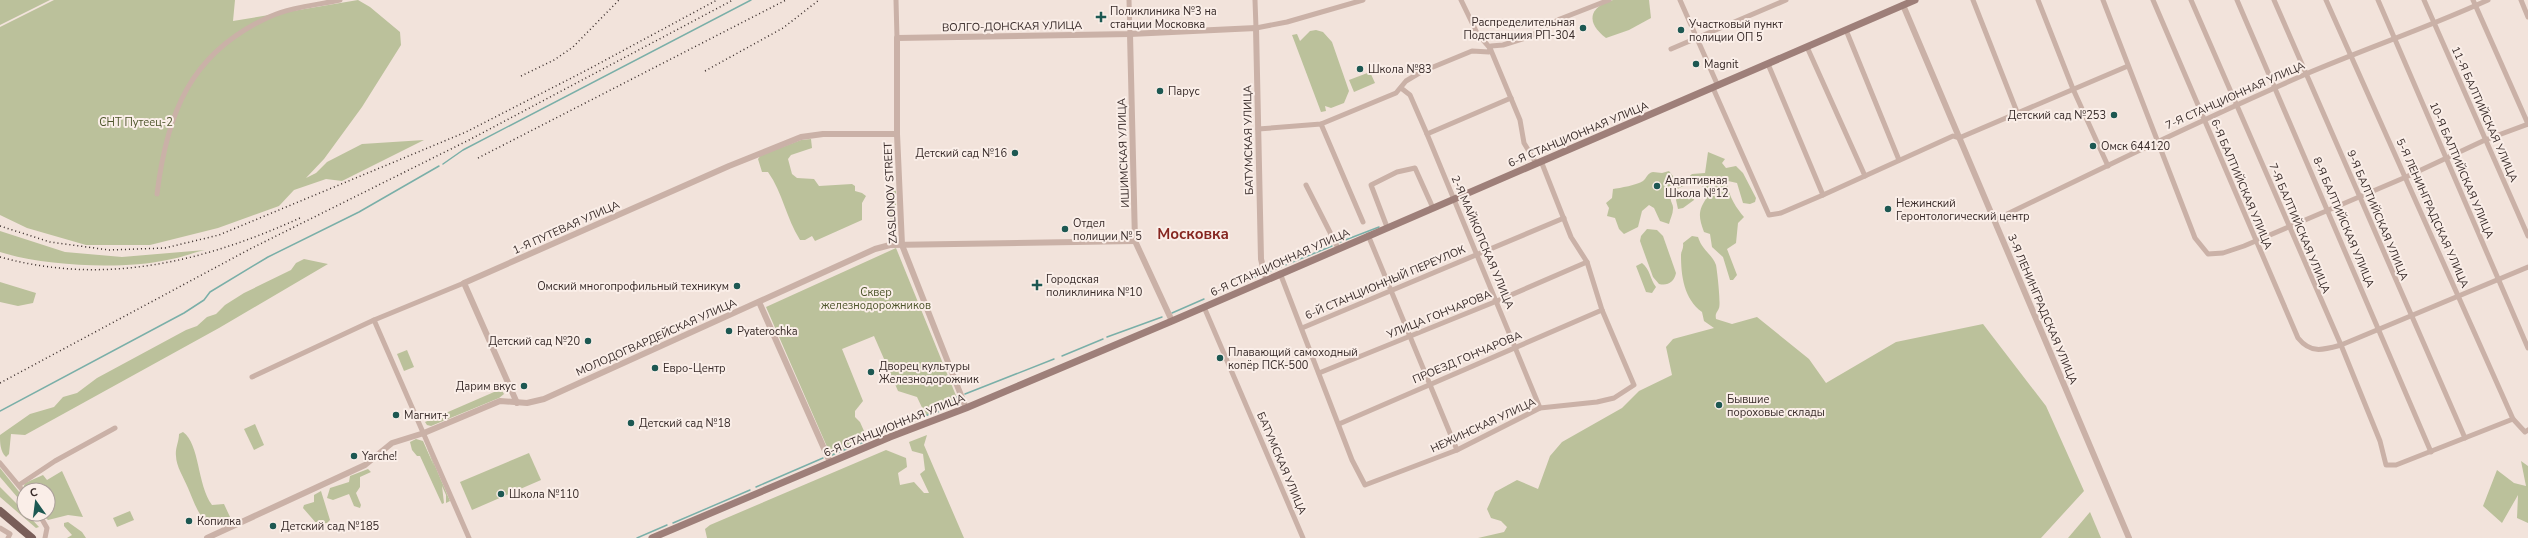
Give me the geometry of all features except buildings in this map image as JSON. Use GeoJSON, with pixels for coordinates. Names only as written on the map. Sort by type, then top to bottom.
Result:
{"type":"FeatureCollection","features":[{"type":"Feature","properties":{"kind":"main road","name":"6-Я СТАНЦИОННАЯ УЛИЦА"},"geometry":{"type":"LineString","coordinates":[[652,538],[830,462],[966,408],[1172,322],[1266,279],[1846,30],[1902,2],[1915,0]]}},
{"type":"Feature","properties":{"kind":"main road"},"geometry":{"type":"LineString","coordinates":[[0,511],[32,538]]}},
{"type":"Feature","properties":{"kind":"street"},"geometry":{"type":"LineString","coordinates":[[157,194],[161,160],[178,104],[186,88],[209,58],[225,43],[270,17],[340,0]]}},
{"type":"Feature","properties":{"kind":"street"},"geometry":{"type":"LineString","coordinates":[[896,0],[897,38]]}},
{"type":"Feature","properties":{"kind":"street","name":"ИШИМСКАЯ УЛИЦА"},"geometry":{"type":"LineString","coordinates":[[1129,0],[1135,241],[1172,322]]}},
{"type":"Feature","properties":{"kind":"street","name":"БАТУМСКАЯ УЛИЦА"},"geometry":{"type":"LineString","coordinates":[[1255,0],[1261,258],[1266,279]]}},
{"type":"Feature","properties":{"kind":"street","name":"ВОЛГО-ДОНСКАЯ УЛИЦА"},"geometry":{"type":"LineString","coordinates":[[897,38],[1130,34],[1256,28],[1287,22],[1363,0]]}},
{"type":"Feature","properties":{"kind":"street"},"geometry":{"type":"LineString","coordinates":[[1461,0],[1474,29],[1490,48],[1520,120],[1524,143],[1539,162],[1571,237],[1587,262],[1602,310]]}},
{"type":"Feature","properties":{"kind":"street"},"geometry":{"type":"LineString","coordinates":[[1258,129],[1321,124],[1396,93],[1412,76],[1472,51],[1485,53],[1490,48],[1529,36],[1560,19],[1609,0]]}},
{"type":"Feature","properties":{"kind":"street"},"geometry":{"type":"LineString","coordinates":[[1680,0],[1769,215],[1781,213],[1954,136],[1959,138],[2128,66]]}},
{"type":"Feature","properties":{"kind":"street"},"geometry":{"type":"LineString","coordinates":[[1671,49],[1786,0]]}},
{"type":"Feature","properties":{"kind":"street"},"geometry":{"type":"LineString","coordinates":[[1973,0],[2017,112]]}},
{"type":"Feature","properties":{"kind":"street"},"geometry":{"type":"LineString","coordinates":[[2038,0],[2073,89],[2108,166]]}},
{"type":"Feature","properties":{"kind":"street"},"geometry":{"type":"LineString","coordinates":[[2103,0],[2128,66],[2159,140],[2196,238],[2208,254],[2222,253],[2256,241],[2406,177],[2485,140],[2528,124],[2473,0]]}},
{"type":"Feature","properties":{"kind":"street","name":"6-Я БАЛТИЙСКАЯ УЛИЦА"},"geometry":{"type":"LineString","coordinates":[[2153,0],[2298,338],[2310,349],[2319,351],[2341,346]]}},
{"type":"Feature","properties":{"kind":"street","name":"7-Я БАЛТИЙСКАЯ УЛИЦА"},"geometry":{"type":"LineString","coordinates":[[2191,0],[2341,346],[2380,441],[2386,465],[2396,466],[2431,452]]}},
{"type":"Feature","properties":{"kind":"street","name":"8-Я БАЛТИЙСКАЯ УЛИЦА"},"geometry":{"type":"LineString","coordinates":[[2237,0],[2380,330],[2431,452]]}},
{"type":"Feature","properties":{"kind":"street","name":"9-Я БАЛТИЙСКАЯ УЛИЦА"},"geometry":{"type":"LineString","coordinates":[[2274,0],[2360,196],[2410,315],[2465,438]]}},
{"type":"Feature","properties":{"kind":"street","name":"5-Я ЛЕНИНГРАДСКАЯ УЛИЦА"},"geometry":{"type":"LineString","coordinates":[[2326,0],[2513,419],[2526,431]]}},
{"type":"Feature","properties":{"kind":"street","name":"10-Я БАЛТИЙСКАЯ УЛИЦА"},"geometry":{"type":"LineString","coordinates":[[2378,0],[2528,348]]}},
{"type":"Feature","properties":{"kind":"street","name":"11-Я БАЛТИЙСКАЯ УЛИЦА"},"geometry":{"type":"LineString","coordinates":[[2424,0],[2528,236]]}},
{"type":"Feature","properties":{"kind":"street","name":"7-Я СТАНЦИОННАЯ УЛИЦА"},"geometry":{"type":"LineString","coordinates":[[1995,220],[2159,140],[2306,74],[2395,40],[2488,0]]}},
{"type":"Feature","properties":{"kind":"street"},"geometry":{"type":"LineString","coordinates":[[2521,0],[2528,17]]}},
{"type":"Feature","properties":{"kind":"street","name":"3-Я ЛЕНИНГРАДСКАЯ УЛИЦА"},"geometry":{"type":"LineString","coordinates":[[1902,2],[2129,538]]}},
{"type":"Feature","properties":{"kind":"street"},"geometry":{"type":"LineString","coordinates":[[1846,30],[1899,160]]}},
{"type":"Feature","properties":{"kind":"street","name":"ZASLONOV STREET"},"geometry":{"type":"LineString","coordinates":[[897,38],[897,134],[902,245],[966,408]]}},
{"type":"Feature","properties":{"kind":"street"},"geometry":{"type":"LineString","coordinates":[[1807,47],[1865,176]]}},
{"type":"Feature","properties":{"kind":"street"},"geometry":{"type":"LineString","coordinates":[[1768,64],[1823,195]]}},
{"type":"Feature","properties":{"kind":"street","name":"2-Я МАЙКОПСКАЯ УЛИЦА"},"geometry":{"type":"LineString","coordinates":[[1401,88],[1410,95],[1427,134],[1540,408]]}},
{"type":"Feature","properties":{"kind":"street"},"geometry":{"type":"LineString","coordinates":[[1427,134],[1511,98]]}},
{"type":"Feature","properties":{"kind":"street"},"geometry":{"type":"LineString","coordinates":[[1321,124],[1363,222]]}},
{"type":"Feature","properties":{"kind":"street","name":"1-Я ПУТЕВАЯ УЛИЦА"},"geometry":{"type":"LineString","coordinates":[[252,377],[374,320],[464,283],[735,163],[797,139],[823,134],[897,134]]}},
{"type":"Feature","properties":{"kind":"street"},"geometry":{"type":"LineString","coordinates":[[1387,228],[1371,185],[1397,172],[1415,168],[1433,208]]}},
{"type":"Feature","properties":{"kind":"street"},"geometry":{"type":"LineString","coordinates":[[1306,185],[1338,248]]}},
{"type":"Feature","properties":{"kind":"street","name":"6-Й СТАНЦИОННЫЙ ПЕРЕУЛОК"},"geometry":{"type":"LineString","coordinates":[[1302,328],[1564,218]]}},
{"type":"Feature","properties":{"kind":"street"},"geometry":{"type":"LineString","coordinates":[[1368,235],[1457,450]]}},
{"type":"Feature","properties":{"kind":"street","name":"МОЛОДОГВАРДЕЙСКАЯ УЛИЦА"},"geometry":{"type":"LineString","coordinates":[[207,538],[365,465],[392,443],[424,433],[500,401],[527,403],[544,399],[875,249],[902,245],[1135,241]]}},
{"type":"Feature","properties":{"kind":"street","name":"УЛИЦА ГОНЧАРОВА"},"geometry":{"type":"LineString","coordinates":[[1319,373],[1497,301],[1587,262]]}},
{"type":"Feature","properties":{"kind":"street"},"geometry":{"type":"LineString","coordinates":[[2341,346],[2380,330],[2410,315],[2459,297],[2528,267]]}},
{"type":"Feature","properties":{"kind":"street"},"geometry":{"type":"LineString","coordinates":[[1280,273],[1339,424]]}},
{"type":"Feature","properties":{"kind":"street"},"geometry":{"type":"LineString","coordinates":[[464,283],[517,403]]}},
{"type":"Feature","properties":{"kind":"street"},"geometry":{"type":"LineString","coordinates":[[759,302],[830,462]]}},
{"type":"Feature","properties":{"kind":"street","name":"БАТУМСКАЯ УЛИЦА"},"geometry":{"type":"LineString","coordinates":[[1204,307],[1303,538]]}},
{"type":"Feature","properties":{"kind":"street","name":"ПРОЕЗД ГОНЧАРОВА"},"geometry":{"type":"LineString","coordinates":[[1339,424],[1602,310]]}},
{"type":"Feature","properties":{"kind":"street","name":"НЕЖИНСКАЯ УЛИЦА"},"geometry":{"type":"LineString","coordinates":[[1339,424],[1352,460],[1365,486],[1457,450],[1540,408],[1597,402],[1614,398],[1634,385],[1602,310]]}},
{"type":"Feature","properties":{"kind":"street"},"geometry":{"type":"LineString","coordinates":[[374,320],[469,538]]}},
{"type":"Feature","properties":{"kind":"street"},"geometry":{"type":"LineString","coordinates":[[2431,452],[2513,419]]}},
{"type":"Feature","properties":{"kind":"street"},"geometry":{"type":"LineString","coordinates":[[24,482],[116,428]]}},
{"type":"Feature","properties":{"kind":"street"},"geometry":{"type":"LineString","coordinates":[[0,463],[16,482]]}},
{"type":"Feature","properties":{"kind":"street"},"geometry":{"type":"LineString","coordinates":[[44,522],[47,528],[45,538]]}},
{"type":"Feature","properties":{"kind":"street"},"geometry":{"type":"LineString","coordinates":[[0,528],[9,536]]}},
{"type":"Feature","properties":{"kind":"green space"},"geometry":{"type":"Polygon","coordinates":[[[0,0],[50,0],[0,25],[0,0]]]}},
{"type":"Feature","properties":{"kind":"green space","name":"СНТ Путеец-2"},"geometry":{"type":"Polygon","coordinates":[[[54,0],[235,0],[233,21],[358,0],[370,7],[400,32],[401,45],[362,107],[324,159],[306,178],[316,173],[327,162],[362,144],[424,140],[342,181],[326,179],[294,190],[279,206],[218,228],[150,245],[86,245],[27,228],[0,215],[0,27],[54,0]]]}},
{"type":"Feature","properties":{"kind":"green space"},"geometry":{"type":"Polygon","coordinates":[[[1613,0],[1649,0],[1651,18],[1629,30],[1606,38],[1595,27],[1593,16],[1599,7],[1613,0]]]}},
{"type":"Feature","properties":{"kind":"green space"},"geometry":{"type":"Polygon","coordinates":[[[1316,30],[1323,32],[1332,42],[1349,91],[1344,103],[1331,108],[1325,106],[1326,111],[1321,112],[1292,35],[1297,34],[1300,41],[1310,31],[1316,30]]]}},
{"type":"Feature","properties":{"kind":"green space"},"geometry":{"type":"Polygon","coordinates":[[[1370,72],[1375,83],[1354,92],[1349,80],[1370,72]]]}},
{"type":"Feature","properties":{"kind":"green space"},"geometry":{"type":"Polygon","coordinates":[[[811,139],[812,148],[791,155],[788,159],[792,174],[797,178],[814,179],[819,186],[852,184],[855,186],[855,191],[866,196],[862,203],[862,220],[815,241],[812,236],[805,240],[800,240],[795,232],[773,180],[768,172],[762,172],[758,159],[761,155],[801,140],[811,139]]]}},
{"type":"Feature","properties":{"kind":"green space"},"geometry":{"type":"Polygon","coordinates":[[[1708,152],[1725,159],[1722,163],[1726,168],[1736,166],[1743,173],[1756,198],[1755,202],[1750,204],[1743,203],[1737,183],[1728,181],[1730,196],[1744,217],[1738,223],[1736,243],[1727,249],[1737,275],[1733,280],[1730,280],[1723,257],[1712,247],[1710,234],[1704,232],[1702,226],[1700,213],[1702,205],[1708,196],[1703,187],[1692,184],[1686,185],[1675,191],[1671,197],[1673,211],[1669,224],[1660,221],[1654,208],[1649,205],[1642,211],[1638,227],[1624,234],[1619,229],[1615,218],[1607,216],[1609,208],[1606,203],[1612,198],[1613,189],[1640,182],[1644,180],[1649,173],[1653,172],[1662,173],[1669,171],[1676,180],[1683,182],[1692,174],[1705,173],[1708,152]]]}},
{"type":"Feature","properties":{"kind":"green space"},"geometry":{"type":"Polygon","coordinates":[[[890,188],[896,191],[896,222],[894,225],[890,221],[890,188]]]}},
{"type":"Feature","properties":{"kind":"green space"},"geometry":{"type":"Polygon","coordinates":[[[1688,190],[1692,192],[1694,200],[1683,208],[1678,209],[1676,200],[1679,192],[1688,190]]]}},
{"type":"Feature","properties":{"kind":"green space"},"geometry":{"type":"Polygon","coordinates":[[[1647,229],[1657,230],[1663,236],[1676,273],[1674,279],[1668,284],[1659,284],[1653,277],[1640,241],[1641,236],[1647,229]]]}},
{"type":"Feature","properties":{"kind":"green space"},"geometry":{"type":"Polygon","coordinates":[[[0,231],[65,252],[122,257],[205,250],[172,259],[128,265],[83,265],[38,261],[0,252],[0,231]]]}},
{"type":"Feature","properties":{"kind":"green space"},"geometry":{"type":"Polygon","coordinates":[[[1692,236],[1698,237],[1716,265],[1720,300],[1716,319],[1732,324],[1757,317],[1809,359],[1826,383],[1896,342],[1983,324],[2046,406],[2084,491],[2041,538],[1478,538],[1504,532],[1507,527],[1501,521],[1491,518],[1487,509],[1495,492],[1517,480],[1538,489],[1550,456],[1562,442],[1622,408],[1639,391],[1672,375],[1666,347],[1673,339],[1714,328],[1704,321],[1702,312],[1691,301],[1687,294],[1683,279],[1681,255],[1683,243],[1692,236]]]}},
{"type":"Feature","properties":{"kind":"green space","name":"Сквер железнодорожников"},"geometry":{"type":"Polygon","coordinates":[[[896,248],[959,403],[926,416],[917,397],[898,391],[874,336],[842,349],[863,401],[855,411],[855,417],[860,422],[868,440],[831,456],[766,307],[896,248]]]}},
{"type":"Feature","properties":{"kind":"green space"},"geometry":{"type":"Polygon","coordinates":[[[304,259],[328,264],[219,328],[25,435],[11,434],[9,454],[6,457],[4,455],[1,447],[0,435],[30,414],[54,407],[63,397],[77,393],[97,378],[186,330],[197,326],[207,317],[216,314],[225,305],[244,293],[291,270],[296,263],[304,259]]]}},
{"type":"Feature","properties":{"kind":"green space"},"geometry":{"type":"Polygon","coordinates":[[[1642,263],[1647,268],[1656,287],[1652,293],[1646,292],[1636,266],[1642,263]]]}},
{"type":"Feature","properties":{"kind":"green space"},"geometry":{"type":"Polygon","coordinates":[[[0,282],[36,293],[33,303],[18,306],[0,302],[0,282]]]}},
{"type":"Feature","properties":{"kind":"green space"},"geometry":{"type":"Polygon","coordinates":[[[407,350],[414,367],[404,371],[397,354],[407,350]]]}},
{"type":"Feature","properties":{"kind":"green space"},"geometry":{"type":"Polygon","coordinates":[[[501,389],[504,394],[499,398],[431,426],[427,425],[425,422],[501,389]]]}},
{"type":"Feature","properties":{"kind":"green space"},"geometry":{"type":"Polygon","coordinates":[[[255,424],[264,445],[254,450],[244,429],[255,424]]]}},
{"type":"Feature","properties":{"kind":"green space"},"geometry":{"type":"Polygon","coordinates":[[[183,432],[189,438],[193,446],[207,497],[212,505],[224,504],[230,517],[221,523],[214,524],[207,522],[202,517],[194,503],[179,468],[176,460],[176,450],[179,434],[183,432]]]}},
{"type":"Feature","properties":{"kind":"green space"},"geometry":{"type":"Polygon","coordinates":[[[927,435],[924,445],[964,538],[707,538],[705,529],[710,525],[886,450],[906,458],[907,467],[898,473],[900,485],[914,482],[924,493],[929,493],[920,474],[925,470],[923,454],[912,451],[909,442],[927,435]]]}},
{"type":"Feature","properties":{"kind":"green space"},"geometry":{"type":"Polygon","coordinates":[[[416,439],[423,441],[434,466],[424,440],[450,501],[446,503],[446,495],[442,486],[444,503],[442,504],[420,456],[417,456],[412,450],[410,442],[416,439]]]}},
{"type":"Feature","properties":{"kind":"green space"},"geometry":{"type":"Polygon","coordinates":[[[529,453],[541,480],[472,510],[460,482],[529,453]]]}},
{"type":"Feature","properties":{"kind":"green space"},"geometry":{"type":"Polygon","coordinates":[[[2521,461],[2528,466],[2528,523],[2517,518],[2518,495],[2502,523],[2483,506],[2497,470],[2514,483],[2526,486],[2521,461]]]}},
{"type":"Feature","properties":{"kind":"green space"},"geometry":{"type":"Polygon","coordinates":[[[0,468],[16,488],[16,496],[0,477],[0,468]]]}},
{"type":"Feature","properties":{"kind":"green space"},"geometry":{"type":"Polygon","coordinates":[[[368,469],[371,472],[360,477],[360,487],[356,493],[361,505],[360,508],[354,506],[349,494],[333,500],[327,498],[330,488],[349,482],[350,476],[368,469]]]}},
{"type":"Feature","properties":{"kind":"green space"},"geometry":{"type":"Polygon","coordinates":[[[62,471],[83,517],[68,515],[56,518],[56,482],[27,482],[43,475],[47,480],[62,471]]]}},
{"type":"Feature","properties":{"kind":"green space"},"geometry":{"type":"Polygon","coordinates":[[[0,487],[16,503],[16,511],[0,497],[0,487]]]}},
{"type":"Feature","properties":{"kind":"green space"},"geometry":{"type":"Polygon","coordinates":[[[321,491],[330,520],[327,523],[317,524],[303,508],[304,505],[314,502],[314,495],[321,491]]]}},
{"type":"Feature","properties":{"kind":"green space"},"geometry":{"type":"Polygon","coordinates":[[[130,511],[134,520],[117,527],[113,518],[130,511]]]}},
{"type":"Feature","properties":{"kind":"green space"},"geometry":{"type":"Polygon","coordinates":[[[2090,512],[2101,538],[2068,538],[2090,512]]]}},
{"type":"Feature","properties":{"kind":"green space"},"geometry":{"type":"Polygon","coordinates":[[[29,522],[34,522],[39,527],[36,528],[29,522]]]}},
{"type":"Feature","properties":{"kind":"green space"},"geometry":{"type":"Polygon","coordinates":[[[68,522],[82,532],[86,538],[67,538],[72,535],[64,526],[64,523],[68,522]]]}},
{"type":"Feature","properties":{"kind":"waterway"},"geometry":{"type":"LineString","coordinates":[[443,164],[463,150],[751,0]]}},
{"type":"Feature","properties":{"kind":"waterway"},"geometry":{"type":"LineString","coordinates":[[0,411],[184,313],[204,300],[210,292],[268,257],[359,212],[439,166]]}},
{"type":"Feature","properties":{"kind":"waterway"},"geometry":{"type":"LineString","coordinates":[[1340,242],[1379,227]]}},
{"type":"Feature","properties":{"kind":"waterway"},"geometry":{"type":"LineString","coordinates":[[1268,272],[1332,246]]}},
{"type":"Feature","properties":{"kind":"waterway"},"geometry":{"type":"LineString","coordinates":[[1232,286],[1258,276]]}},
{"type":"Feature","properties":{"kind":"waterway"},"geometry":{"type":"LineString","coordinates":[[1172,313],[1204,299]]}},
{"type":"Feature","properties":{"kind":"waterway"},"geometry":{"type":"LineString","coordinates":[[1107,337],[1162,317]]}},
{"type":"Feature","properties":{"kind":"waterway"},"geometry":{"type":"LineString","coordinates":[[1062,356],[1103,339]]}},
{"type":"Feature","properties":{"kind":"waterway"},"geometry":{"type":"LineString","coordinates":[[965,394],[1054,359]]}},
{"type":"Feature","properties":{"kind":"waterway"},"geometry":{"type":"LineString","coordinates":[[924,416],[938,412],[958,396]]}},
{"type":"Feature","properties":{"kind":"waterway"},"geometry":{"type":"LineString","coordinates":[[832,455],[866,441]]}},
{"type":"Feature","properties":{"kind":"waterway"},"geometry":{"type":"LineString","coordinates":[[756,487],[823,458]]}},
{"type":"Feature","properties":{"kind":"waterway"},"geometry":{"type":"LineString","coordinates":[[673,523],[750,490]]}},
{"type":"Feature","properties":{"kind":"waterway"},"geometry":{"type":"LineString","coordinates":[[637,538],[667,525]]}},
{"type":"Feature","properties":{"kind":"railway"},"geometry":{"type":"LineString","coordinates":[[521,76],[554,60],[573,47],[619,0]]}},
{"type":"Feature","properties":{"kind":"railway"},"geometry":{"type":"LineString","coordinates":[[0,226],[50,242],[109,250],[165,248],[219,235],[466,132],[587,70],[717,0]]}},
{"type":"Feature","properties":{"kind":"railway"},"geometry":{"type":"LineString","coordinates":[[0,383],[250,249],[469,140],[733,0]]}},
{"type":"Feature","properties":{"kind":"railway"},"geometry":{"type":"LineString","coordinates":[[478,158],[786,0]]}},
{"type":"Feature","properties":{"kind":"railway"},"geometry":{"type":"LineString","coordinates":[[705,71],[783,28],[819,0]]}},
{"type":"Feature","properties":{"kind":"railway"},"geometry":{"type":"LineString","coordinates":[[0,257],[39,265],[78,269],[115,269],[153,265],[227,247],[300,218]]}},
{"type":"Feature","properties":{"kind":"place","name":"Поликлиника №3 на станции Московка"},"geometry":{"type":"Point","coordinates":[1101,17]}},
{"type":"Feature","properties":{"kind":"place","name":"Распределительная Подстанциия РП-304"},"geometry":{"type":"Point","coordinates":[1583,28]}},
{"type":"Feature","properties":{"kind":"place","name":"Участковый пункт полиции ОП 5"},"geometry":{"type":"Point","coordinates":[1681,30]}},
{"type":"Feature","properties":{"kind":"place","name":"Magnit"},"geometry":{"type":"Point","coordinates":[1696,64]}},
{"type":"Feature","properties":{"kind":"place","name":"Школа №83"},"geometry":{"type":"Point","coordinates":[1360,69]}},
{"type":"Feature","properties":{"kind":"place","name":"Парус"},"geometry":{"type":"Point","coordinates":[1160,91]}},
{"type":"Feature","properties":{"kind":"place","name":"Детский сад №253"},"geometry":{"type":"Point","coordinates":[2114,115]}},
{"type":"Feature","properties":{"kind":"place","name":"Омск 644120"},"geometry":{"type":"Point","coordinates":[2093,146]}},
{"type":"Feature","properties":{"kind":"place","name":"Детский сад №16"},"geometry":{"type":"Point","coordinates":[1015,153]}},
{"type":"Feature","properties":{"kind":"place","name":"Адаптивная Школа №12"},"geometry":{"type":"Point","coordinates":[1657,186]}},
{"type":"Feature","properties":{"kind":"place","name":"Нежинский Геронтологический центр"},"geometry":{"type":"Point","coordinates":[1888,209]}},
{"type":"Feature","properties":{"kind":"place","name":"Отдел полиции № 5"},"geometry":{"type":"Point","coordinates":[1065,229]}},
{"type":"Feature","properties":{"kind":"place","name":"Городская поликлиника №10"},"geometry":{"type":"Point","coordinates":[1037,285]}},
{"type":"Feature","properties":{"kind":"place","name":"Омский многопрофильный техникум"},"geometry":{"type":"Point","coordinates":[737,286]}},
{"type":"Feature","properties":{"kind":"place","name":"Pyaterochka"},"geometry":{"type":"Point","coordinates":[729,331]}},
{"type":"Feature","properties":{"kind":"place","name":"Детский сад №20"},"geometry":{"type":"Point","coordinates":[588,341]}},
{"type":"Feature","properties":{"kind":"place","name":"Плавающий самоходный копёр ПСК-500"},"geometry":{"type":"Point","coordinates":[1220,358]}},
{"type":"Feature","properties":{"kind":"place","name":"Евро-Центр"},"geometry":{"type":"Point","coordinates":[655,368]}},
{"type":"Feature","properties":{"kind":"place","name":"Дворец культуры Железнодорожник"},"geometry":{"type":"Point","coordinates":[871,372]}},
{"type":"Feature","properties":{"kind":"place","name":"Дарим вкус"},"geometry":{"type":"Point","coordinates":[524,386]}},
{"type":"Feature","properties":{"kind":"place","name":"Бывшие пороховые склады"},"geometry":{"type":"Point","coordinates":[1719,405]}},
{"type":"Feature","properties":{"kind":"place","name":"Магнит+"},"geometry":{"type":"Point","coordinates":[396,415]}},
{"type":"Feature","properties":{"kind":"place","name":"Детский сад №18"},"geometry":{"type":"Point","coordinates":[631,423]}},
{"type":"Feature","properties":{"kind":"place","name":"Yarche!"},"geometry":{"type":"Point","coordinates":[354,456]}},
{"type":"Feature","properties":{"kind":"place","name":"Школа №110"},"geometry":{"type":"Point","coordinates":[501,494]}},
{"type":"Feature","properties":{"kind":"place","name":"Копилка"},"geometry":{"type":"Point","coordinates":[189,521]}},
{"type":"Feature","properties":{"kind":"place","name":"Детский сад №185"},"geometry":{"type":"Point","coordinates":[273,526]}},
{"type":"Feature","properties":{"kind":"district","name":"Московка"},"geometry":{"type":"Point","coordinates":[1193,234]}}]}
